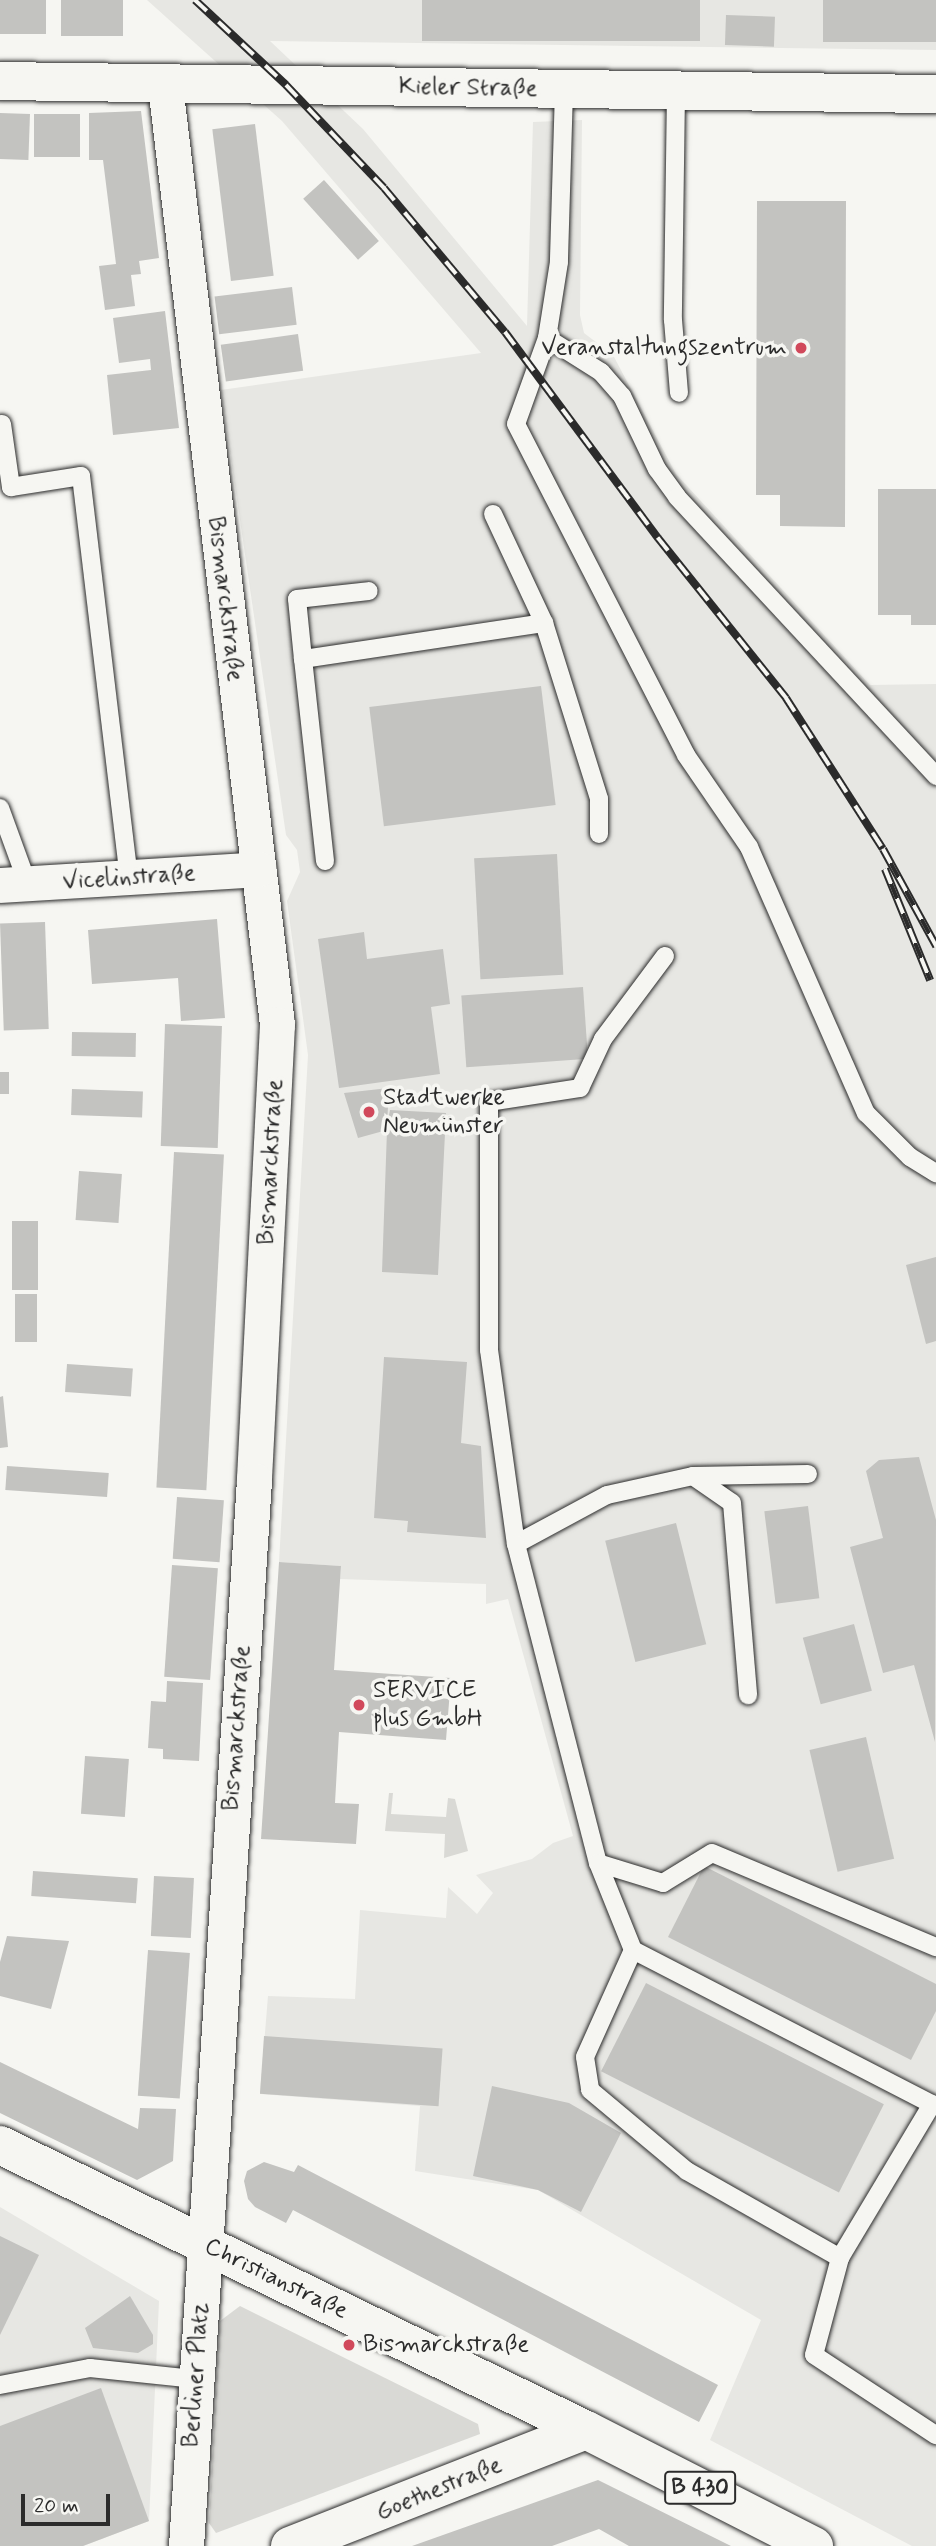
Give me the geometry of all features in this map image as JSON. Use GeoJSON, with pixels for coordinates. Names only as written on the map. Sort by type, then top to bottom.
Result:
{"type":"FeatureCollection","features":[{"type":"Feature","properties":{"kind":"street","name":"Kieler Straße"},"geometry":{"type":"LineString","coordinates":[[0,81],[936,94]]}},
{"type":"Feature","properties":{"kind":"street","name":"Bismarckstraße"},"geometry":{"type":"LineString","coordinates":[[165,85],[277,1024],[276,1102],[205,2245]]}},
{"type":"Feature","properties":{"kind":"street","name":"Vicelinstraße"},"geometry":{"type":"LineString","coordinates":[[14,885],[259,869]]}},
{"type":"Feature","properties":{"kind":"street","name":"Christianstraße"},"geometry":{"type":"LineString","coordinates":[[0,2145],[586,2430],[814,2546]]}},
{"type":"Feature","properties":{"kind":"street","name":"Berliner Platz"},"geometry":{"type":"LineString","coordinates":[[186,2546],[205,2245]]}},
{"type":"Feature","properties":{"kind":"street","name":"Goethestraße"},"geometry":{"type":"LineString","coordinates":[[290,2546],[586,2430]]}},
{"type":"Feature","properties":{"kind":"lane"},"geometry":{"type":"LineString","coordinates":[[564,90],[559,262],[547,338],[516,424],[686,755],[749,848],[866,1112],[910,1157],[936,1173]]}},
{"type":"Feature","properties":{"kind":"lane"},"geometry":{"type":"LineString","coordinates":[[676,92],[673,320],[679,393]]}},
{"type":"Feature","properties":{"kind":"lane"},"geometry":{"type":"LineString","coordinates":[[547,338],[601,372],[622,396],[657,470],[677,497],[936,776]]}},
{"type":"Feature","properties":{"kind":"lane"},"geometry":{"type":"LineString","coordinates":[[2,424],[11,487],[81,477],[129,879]]}},
{"type":"Feature","properties":{"kind":"lane"},"geometry":{"type":"LineString","coordinates":[[493,514],[544,623],[599,799],[599,834]]}},
{"type":"Feature","properties":{"kind":"lane"},"geometry":{"type":"LineString","coordinates":[[325,861],[297,599],[369,591]]}},
{"type":"Feature","properties":{"kind":"lane"},"geometry":{"type":"LineString","coordinates":[[303,659],[544,623]]}},
{"type":"Feature","properties":{"kind":"lane"},"geometry":{"type":"LineString","coordinates":[[0,808],[14,885]]}},
{"type":"Feature","properties":{"kind":"lane"},"geometry":{"type":"LineString","coordinates":[[665,956],[603,1040],[580,1088],[489,1102],[489,1350],[516,1544],[598,1863],[633,1950],[935,2104],[840,2258],[814,2355],[936,2435]]}},
{"type":"Feature","properties":{"kind":"lane"},"geometry":{"type":"LineString","coordinates":[[516,1544],[607,1495],[693,1476],[808,1474]]}},
{"type":"Feature","properties":{"kind":"lane"},"geometry":{"type":"LineString","coordinates":[[693,1476],[732,1503],[748,1695]]}},
{"type":"Feature","properties":{"kind":"lane"},"geometry":{"type":"LineString","coordinates":[[598,1863],[663,1883],[712,1853],[936,1947]]}},
{"type":"Feature","properties":{"kind":"lane"},"geometry":{"type":"LineString","coordinates":[[633,1950],[585,2057],[590,2090],[687,2171],[840,2258]]}},
{"type":"Feature","properties":{"kind":"lane"},"geometry":{"type":"LineString","coordinates":[[0,2385],[90,2368],[195,2379]]}},
{"type":"Feature","properties":{"kind":"shaded area","name":"Stadtwerke Neumünster"},"geometry":{"type":"Polygon","coordinates":[[[147,0],[936,0],[936,50],[270,41],[363,129],[527,326],[533,122],[582,120],[580,315],[584,333],[613,355],[676,474],[870,685],[936,684],[936,2546],[912,2546],[710,2440],[761,2320],[538,2190],[415,2171],[420,2106],[260,2094],[268,1996],[355,1999],[360,1910],[446,1918],[448,1887],[477,1914],[493,1893],[476,1875],[532,1859],[553,1843],[573,1836],[508,1599],[486,1604],[486,1584],[340,1579],[341,1566],[279,1562],[308,1055],[287,901],[300,872],[297,850],[286,835],[221,390],[481,353],[282,121],[147,0]]]}},
{"type":"Feature","properties":{"kind":"shaded area"},"geometry":{"type":"Polygon","coordinates":[[[389,1793],[393,1793],[391,1814],[446,1817],[448,1798],[455,1799],[468,1851],[444,1858],[445,1834],[385,1831],[389,1793]]]}},
{"type":"Feature","properties":{"kind":"shaded area"},"geometry":{"type":"Polygon","coordinates":[[[0,2207],[159,2301],[149,2521],[83,2546],[0,2546],[0,2207]]]}},
{"type":"Feature","properties":{"kind":"shaded area"},"geometry":{"type":"Polygon","coordinates":[[[240,2306],[478,2424],[480,2434],[216,2533],[209,2523],[220,2321],[240,2306]]]}},
{"type":"Feature","properties":{"kind":"building"},"geometry":{"type":"Polygon","coordinates":[[[0,0],[46,0],[46,34],[0,34],[0,0]]]}},
{"type":"Feature","properties":{"kind":"building"},"geometry":{"type":"Polygon","coordinates":[[[61,0],[123,0],[123,36],[61,36],[61,0]]]}},
{"type":"Feature","properties":{"kind":"building"},"geometry":{"type":"Polygon","coordinates":[[[422,0],[700,0],[700,41],[422,41],[422,0]]]}},
{"type":"Feature","properties":{"kind":"building"},"geometry":{"type":"Polygon","coordinates":[[[823,0],[936,0],[936,42],[823,42],[823,0]]]}},
{"type":"Feature","properties":{"kind":"building"},"geometry":{"type":"Polygon","coordinates":[[[726,15],[775,17],[774,47],[725,45],[726,15]]]}},
{"type":"Feature","properties":{"kind":"building"},"geometry":{"type":"Polygon","coordinates":[[[141,111],[159,258],[139,261],[141,274],[131,275],[135,306],[105,310],[99,266],[116,264],[103,160],[89,160],[89,113],[141,111]]]}},
{"type":"Feature","properties":{"kind":"building"},"geometry":{"type":"Polygon","coordinates":[[[0,113],[30,114],[28,160],[0,159],[0,113]]]}},
{"type":"Feature","properties":{"kind":"building"},"geometry":{"type":"Polygon","coordinates":[[[34,114],[80,114],[80,157],[34,157],[34,114]]]}},
{"type":"Feature","properties":{"kind":"building"},"geometry":{"type":"Polygon","coordinates":[[[255,124],[274,276],[231,281],[212,129],[255,124]]]}},
{"type":"Feature","properties":{"kind":"building"},"geometry":{"type":"Polygon","coordinates":[[[324,180],[379,241],[358,260],[303,199],[324,180]]]}},
{"type":"Feature","properties":{"kind":"building","name":"Veranstaltungszentrum"},"geometry":{"type":"Polygon","coordinates":[[[757,201],[846,201],[845,527],[780,526],[780,495],[756,495],[757,201]]]}},
{"type":"Feature","properties":{"kind":"building"},"geometry":{"type":"Polygon","coordinates":[[[292,287],[297,325],[219,334],[215,297],[292,287]]]}},
{"type":"Feature","properties":{"kind":"building"},"geometry":{"type":"Polygon","coordinates":[[[165,311],[179,428],[113,435],[107,375],[151,370],[150,359],[119,363],[113,318],[165,311]]]}},
{"type":"Feature","properties":{"kind":"building"},"geometry":{"type":"Polygon","coordinates":[[[298,334],[303,371],[226,381],[221,345],[298,334]]]}},
{"type":"Feature","properties":{"kind":"building"},"geometry":{"type":"Polygon","coordinates":[[[878,489],[936,489],[936,625],[911,625],[911,615],[878,615],[878,489]]]}},
{"type":"Feature","properties":{"kind":"building"},"geometry":{"type":"Polygon","coordinates":[[[541,686],[556,805],[384,826],[369,707],[541,686]]]}},
{"type":"Feature","properties":{"kind":"building"},"geometry":{"type":"Polygon","coordinates":[[[557,854],[563,975],[480,979],[474,858],[557,854]]]}},
{"type":"Feature","properties":{"kind":"building"},"geometry":{"type":"Polygon","coordinates":[[[217,919],[225,1018],[181,1021],[178,978],[92,984],[88,930],[217,919]]]}},
{"type":"Feature","properties":{"kind":"building"},"geometry":{"type":"Polygon","coordinates":[[[45,922],[49,1029],[4,1031],[0,924],[45,922]]]}},
{"type":"Feature","properties":{"kind":"building"},"geometry":{"type":"Polygon","coordinates":[[[364,932],[367,959],[443,949],[450,1004],[431,1007],[440,1074],[339,1088],[318,939],[364,932]]]}},
{"type":"Feature","properties":{"kind":"building"},"geometry":{"type":"Polygon","coordinates":[[[583,987],[588,1059],[466,1067],[461,996],[583,987]]]}},
{"type":"Feature","properties":{"kind":"building"},"geometry":{"type":"Polygon","coordinates":[[[165,1024],[222,1026],[218,1148],[161,1146],[165,1024]]]}},
{"type":"Feature","properties":{"kind":"building"},"geometry":{"type":"Polygon","coordinates":[[[72,1032],[136,1033],[136,1057],[72,1056],[72,1032]]]}},
{"type":"Feature","properties":{"kind":"building"},"geometry":{"type":"Polygon","coordinates":[[[0,1072],[9,1072],[9,1094],[0,1094],[0,1072]]]}},
{"type":"Feature","properties":{"kind":"building"},"geometry":{"type":"Polygon","coordinates":[[[389,1088],[387,1125],[390,1110],[446,1113],[438,1275],[382,1272],[387,1130],[358,1138],[344,1093],[389,1088]]]}},
{"type":"Feature","properties":{"kind":"building"},"geometry":{"type":"Polygon","coordinates":[[[72,1089],[143,1091],[142,1117],[71,1115],[72,1089]]]}},
{"type":"Feature","properties":{"kind":"building"},"geometry":{"type":"Polygon","coordinates":[[[174,1152],[224,1155],[206,1490],[156,1488],[174,1152]]]}},
{"type":"Feature","properties":{"kind":"building"},"geometry":{"type":"Polygon","coordinates":[[[79,1171],[122,1174],[118,1223],[76,1220],[79,1171]]]}},
{"type":"Feature","properties":{"kind":"building"},"geometry":{"type":"Polygon","coordinates":[[[12,1221],[38,1221],[38,1290],[12,1290],[12,1221]]]}},
{"type":"Feature","properties":{"kind":"building"},"geometry":{"type":"Polygon","coordinates":[[[936,1257],[936,1341],[926,1344],[906,1265],[936,1257]]]}},
{"type":"Feature","properties":{"kind":"building"},"geometry":{"type":"Polygon","coordinates":[[[15,1294],[37,1294],[37,1342],[15,1342],[15,1294]]]}},
{"type":"Feature","properties":{"kind":"building"},"geometry":{"type":"Polygon","coordinates":[[[384,1357],[467,1362],[461,1443],[481,1446],[486,1538],[407,1532],[408,1521],[374,1518],[384,1357]]]}},
{"type":"Feature","properties":{"kind":"building"},"geometry":{"type":"Polygon","coordinates":[[[67,1364],[133,1369],[131,1397],[65,1392],[67,1364]]]}},
{"type":"Feature","properties":{"kind":"building"},"geometry":{"type":"Polygon","coordinates":[[[3,1396],[8,1447],[0,1448],[0,1397],[3,1396]]]}},
{"type":"Feature","properties":{"kind":"building"},"geometry":{"type":"Polygon","coordinates":[[[919,1457],[936,1520],[935,1742],[914,1665],[883,1673],[850,1547],[883,1538],[866,1471],[879,1460],[919,1457]]]}},
{"type":"Feature","properties":{"kind":"building"},"geometry":{"type":"Polygon","coordinates":[[[7,1466],[109,1473],[107,1497],[5,1490],[7,1466]]]}},
{"type":"Feature","properties":{"kind":"building"},"geometry":{"type":"Polygon","coordinates":[[[177,1497],[224,1500],[220,1562],[173,1559],[177,1497]]]}},
{"type":"Feature","properties":{"kind":"building"},"geometry":{"type":"Polygon","coordinates":[[[808,1506],[819,1598],[776,1604],[764,1511],[808,1506]]]}},
{"type":"Feature","properties":{"kind":"building"},"geometry":{"type":"Polygon","coordinates":[[[676,1523],[706,1644],[635,1662],[605,1541],[676,1523]]]}},
{"type":"Feature","properties":{"kind":"building","name":"SERVICE plus GmbH"},"geometry":{"type":"Polygon","coordinates":[[[279,1562],[341,1566],[334,1670],[451,1678],[446,1740],[339,1732],[335,1803],[359,1804],[356,1844],[261,1839],[279,1562]]]}},
{"type":"Feature","properties":{"kind":"building"},"geometry":{"type":"Polygon","coordinates":[[[172,1565],[218,1568],[210,1680],[164,1677],[172,1565]]]}},
{"type":"Feature","properties":{"kind":"building"},"geometry":{"type":"Polygon","coordinates":[[[854,1624],[872,1691],[821,1704],[803,1638],[854,1624]]]}},
{"type":"Feature","properties":{"kind":"building"},"geometry":{"type":"Polygon","coordinates":[[[167,1681],[203,1683],[199,1761],[163,1759],[163,1749],[148,1748],[151,1701],[166,1702],[167,1681]]]}},
{"type":"Feature","properties":{"kind":"building"},"geometry":{"type":"Polygon","coordinates":[[[866,1737],[894,1859],[838,1872],[809,1750],[866,1737]]]}},
{"type":"Feature","properties":{"kind":"building"},"geometry":{"type":"Polygon","coordinates":[[[85,1756],[129,1759],[125,1817],[81,1814],[85,1756]]]}},
{"type":"Feature","properties":{"kind":"building"},"geometry":{"type":"Polygon","coordinates":[[[704,1866],[936,1984],[936,2011],[911,2060],[668,1937],[704,1866]]]}},
{"type":"Feature","properties":{"kind":"building"},"geometry":{"type":"Polygon","coordinates":[[[33,1871],[138,1878],[136,1903],[31,1896],[33,1871]]]}},
{"type":"Feature","properties":{"kind":"building"},"geometry":{"type":"Polygon","coordinates":[[[154,1876],[194,1878],[191,1938],[151,1936],[154,1876]]]}},
{"type":"Feature","properties":{"kind":"building"},"geometry":{"type":"Polygon","coordinates":[[[7,1936],[69,1941],[51,2009],[0,1996],[0,1962],[7,1936]]]}},
{"type":"Feature","properties":{"kind":"building"},"geometry":{"type":"Polygon","coordinates":[[[148,1950],[190,1953],[180,2099],[138,2096],[148,1950]]]}},
{"type":"Feature","properties":{"kind":"building"},"geometry":{"type":"Polygon","coordinates":[[[646,1983],[884,2104],[839,2192],[601,2071],[646,1983]]]}},
{"type":"Feature","properties":{"kind":"building"},"geometry":{"type":"Polygon","coordinates":[[[264,2036],[443,2048],[439,2106],[260,2094],[264,2036]]]}},
{"type":"Feature","properties":{"kind":"building"},"geometry":{"type":"Polygon","coordinates":[[[0,2062],[138,2129],[140,2108],[176,2109],[173,2161],[137,2180],[0,2113],[0,2062]]]}},
{"type":"Feature","properties":{"kind":"building"},"geometry":{"type":"Polygon","coordinates":[[[492,2086],[569,2103],[621,2133],[581,2212],[538,2190],[473,2176],[492,2086]]]}},
{"type":"Feature","properties":{"kind":"building"},"geometry":{"type":"Polygon","coordinates":[[[264,2162],[294,2172],[298,2165],[718,2385],[699,2422],[293,2210],[286,2223],[255,2207],[248,2199],[244,2181],[247,2171],[264,2162]]]}},
{"type":"Feature","properties":{"kind":"building"},"geometry":{"type":"Polygon","coordinates":[[[0,2236],[39,2255],[0,2335],[0,2236]]]}},
{"type":"Feature","properties":{"kind":"building"},"geometry":{"type":"Polygon","coordinates":[[[130,2296],[153,2335],[153,2344],[138,2353],[93,2348],[85,2328],[130,2296]]]}},
{"type":"Feature","properties":{"kind":"building"},"geometry":{"type":"Polygon","coordinates":[[[101,2388],[149,2521],[83,2546],[0,2546],[0,2426],[101,2388]]]}},
{"type":"Feature","properties":{"kind":"building"},"geometry":{"type":"Polygon","coordinates":[[[598,2480],[731,2546],[629,2546],[599,2529],[552,2546],[412,2546],[598,2480]]]}},
{"type":"Feature","properties":{"kind":"railway"},"geometry":{"type":"LineString","coordinates":[[195,0],[286,85],[384,188],[505,332],[658,538],[786,698],[883,849],[936,946]]}},
{"type":"Feature","properties":{"kind":"railway"},"geometry":{"type":"LineString","coordinates":[[885,869],[930,980]]}},
{"type":"Feature","properties":{"kind":"place","name":"Veranstaltungszentrum"},"geometry":{"type":"Point","coordinates":[801,348]}},
{"type":"Feature","properties":{"kind":"place","name":"Stadtwerke Neumünster"},"geometry":{"type":"Point","coordinates":[369,1112]}},
{"type":"Feature","properties":{"kind":"place","name":"SERVICE plus GmbH"},"geometry":{"type":"Point","coordinates":[359,1705]}},
{"type":"Feature","properties":{"kind":"place","name":"Bismarckstraße"},"geometry":{"type":"Point","coordinates":[349,2345]}}]}
